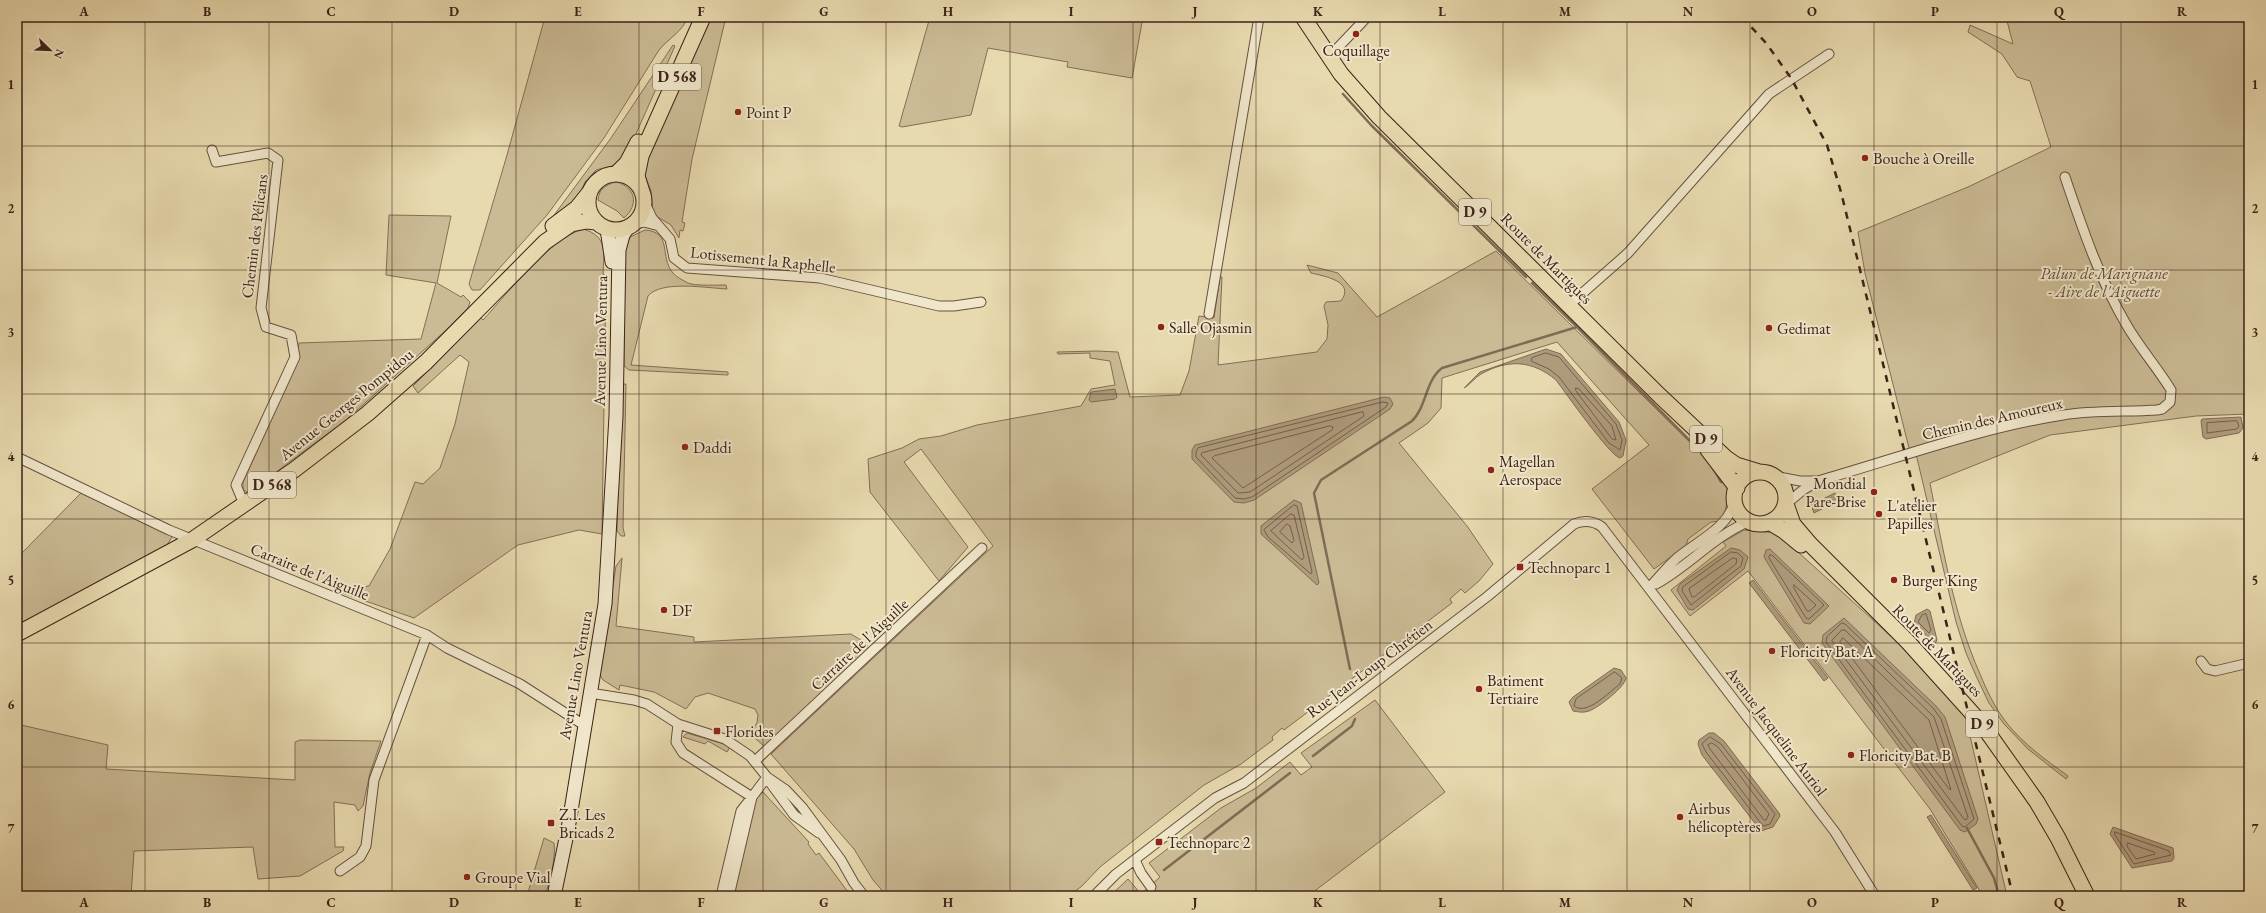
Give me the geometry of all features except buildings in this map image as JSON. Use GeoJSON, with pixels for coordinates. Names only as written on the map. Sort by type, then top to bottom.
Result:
{"type":"FeatureCollection","features":[{"type":"Feature","properties":{"kind":"main road","name":"D 568"},"geometry":{"type":"LineString","coordinates":[[616,174],[631,157],[693,17]]}},
{"type":"Feature","properties":{"kind":"main road","name":"D 568"},"geometry":{"type":"LineString","coordinates":[[643,196],[637,176],[641,156],[703,17]]}},
{"type":"Feature","properties":{"kind":"main road","name":"Route de Martigues"},"geometry":{"type":"LineString","coordinates":[[1303,17],[1341,74],[1379,117],[1660,396],[1726,458],[1736,465],[1759,472]]}},
{"type":"Feature","properties":{"kind":"main road"},"geometry":{"type":"LineString","coordinates":[[616,174],[629,177],[637,183],[643,196],[643,211],[631,225],[616,231],[602,226],[589,212],[589,193],[594,184],[601,178],[616,174]]}},
{"type":"Feature","properties":{"kind":"main road","name":"Avenue Georges Pompidou"},"geometry":{"type":"LineString","coordinates":[[495,291],[544,233],[577,208],[589,193]]}},
{"type":"Feature","properties":{"kind":"main road","name":"Avenue Georges Pompidou"},"geometry":{"type":"LineString","coordinates":[[17,634],[192,540],[294,470],[367,414],[426,362],[545,242],[559,232],[578,222],[602,226]]}},
{"type":"Feature","properties":{"kind":"main road","name":"Avenue Lino Ventura"},"geometry":{"type":"LineString","coordinates":[[554,896],[568,829],[605,604],[612,458],[616,409],[619,250],[623,235],[631,225]]}},
{"type":"Feature","properties":{"kind":"main road","name":"Avenue Lino Ventura"},"geometry":{"type":"LineString","coordinates":[[602,226],[612,256],[610,372],[612,458]]}},
{"type":"Feature","properties":{"kind":"main road","name":"Route de Martigues"},"geometry":{"type":"LineString","coordinates":[[1660,396],[1710,453],[1736,494]]}},
{"type":"Feature","properties":{"kind":"main road"},"geometry":{"type":"LineString","coordinates":[[1759,472],[1774,476],[1784,488],[1786,504],[1777,518],[1769,522],[1763,523],[1750,521],[1740,513],[1736,494],[1745,477],[1759,472]]}},
{"type":"Feature","properties":{"kind":"main road","name":"Route de Martigues"},"geometry":{"type":"LineString","coordinates":[[1786,504],[1793,524],[1860,595],[1908,642],[1981,723],[2037,802],[2058,838],[2075,875],[2087,896]]}},
{"type":"Feature","properties":{"kind":"main road","name":"Route de Martigues"},"geometry":{"type":"LineString","coordinates":[[1769,522],[1784,530],[1860,595]]}},
{"type":"Feature","properties":{"kind":"main road","name":"Route de Martigues"},"geometry":{"type":"LineString","coordinates":[[2075,875],[2080,896]]}},
{"type":"Feature","properties":{"kind":"street"},"geometry":{"type":"LineString","coordinates":[[1209,314],[1259,17]]}},
{"type":"Feature","properties":{"kind":"street"},"geometry":{"type":"LineString","coordinates":[[1329,57],[1367,17]]}},
{"type":"Feature","properties":{"kind":"street"},"geometry":{"type":"LineString","coordinates":[[1569,305],[1628,253],[1769,94],[1829,54]]}},
{"type":"Feature","properties":{"kind":"street","name":"Chemin des Pélicans"},"geometry":{"type":"LineString","coordinates":[[212,150],[216,162],[268,153],[278,160],[261,308],[266,327],[291,335],[295,357],[236,485],[244,504]]}},
{"type":"Feature","properties":{"kind":"street","name":"Chemin des Amoureux"},"geometry":{"type":"LineString","coordinates":[[1786,504],[1802,490],[1818,481],[1905,454],[2031,421],[2068,414],[2157,410],[2167,406],[2171,398],[2171,390],[2135,339],[2114,302],[2082,229],[2064,177]]}},
{"type":"Feature","properties":{"kind":"street","name":"Lotissement la Raphelle"},"geometry":{"type":"LineString","coordinates":[[643,196],[648,212],[670,239],[672,255],[676,261],[692,270],[820,278],[939,306],[954,306],[981,302]]}},
{"type":"Feature","properties":{"kind":"street"},"geometry":{"type":"LineString","coordinates":[[631,225],[644,222],[660,226]]}},
{"type":"Feature","properties":{"kind":"street","name":"Carraire de l'Aiguille"},"geometry":{"type":"LineString","coordinates":[[17,457],[192,540],[427,635],[447,648],[520,684],[584,726]]}},
{"type":"Feature","properties":{"kind":"street","name":"Chemin des Amoureux"},"geometry":{"type":"LineString","coordinates":[[1774,476],[1800,482],[1818,481]]}},
{"type":"Feature","properties":{"kind":"street"},"geometry":{"type":"LineString","coordinates":[[1649,588],[1677,558],[1726,520],[1732,511],[1736,494]]}},
{"type":"Feature","properties":{"kind":"street"},"geometry":{"type":"LineString","coordinates":[[1649,588],[1682,568],[1731,531],[1750,521]]}},
{"type":"Feature","properties":{"kind":"street","name":"Rue Jean-Loup Chrétien"},"geometry":{"type":"LineString","coordinates":[[1094,896],[1116,874],[1215,798],[1244,783],[1488,596],[1574,524],[1591,522],[1602,528],[1649,588]]}},
{"type":"Feature","properties":{"kind":"street","name":"Carraire de l'Aiguille"},"geometry":{"type":"LineString","coordinates":[[755,761],[982,548]]}},
{"type":"Feature","properties":{"kind":"street","name":"Avenue Jacqueline Auriol"},"geometry":{"type":"LineString","coordinates":[[1649,588],[1835,832],[1875,896]]}},
{"type":"Feature","properties":{"kind":"street"},"geometry":{"type":"LineString","coordinates":[[340,871],[360,857],[366,846],[374,780],[427,635]]}},
{"type":"Feature","properties":{"kind":"street"},"geometry":{"type":"LineString","coordinates":[[2201,661],[2205,668],[2216,671],[2249,663]]}},
{"type":"Feature","properties":{"kind":"street"},"geometry":{"type":"LineString","coordinates":[[590,693],[634,700],[647,704],[678,724],[729,741],[755,761],[767,777],[793,797],[810,817],[841,860],[854,883],[864,896]]}},
{"type":"Feature","properties":{"kind":"street"},"geometry":{"type":"LineString","coordinates":[[678,724],[676,742],[683,753],[752,797]]}},
{"type":"Feature","properties":{"kind":"street"},"geometry":{"type":"LineString","coordinates":[[721,896],[741,810],[767,777]]}},
{"type":"Feature","properties":{"kind":"street"},"geometry":{"type":"LineString","coordinates":[[729,896],[752,797]]}},
{"type":"Feature","properties":{"kind":"street"},"geometry":{"type":"LineString","coordinates":[[1135,860],[1141,873],[1151,886]]}},
{"type":"Feature","properties":{"kind":"green space"},"geometry":{"type":"Polygon","coordinates":[[[545,17],[688,17],[679,31],[659,50],[604,138],[547,215],[480,290],[472,290],[469,284],[507,155],[545,17]]]}},
{"type":"Feature","properties":{"kind":"green space"},"geometry":{"type":"Polygon","coordinates":[[[708,17],[726,17],[692,159],[682,222],[685,223],[683,231],[680,230],[679,238],[671,225],[656,216],[653,210],[651,191],[643,170],[708,17]]]}},
{"type":"Feature","properties":{"kind":"green space"},"geometry":{"type":"Polygon","coordinates":[[[930,17],[1143,17],[1132,78],[1067,67],[1068,62],[988,48],[971,115],[902,127],[899,126],[930,17]]]}},
{"type":"Feature","properties":{"kind":"green space","name":"Palun de Marignane - Aire de l'Aiguette"},"geometry":{"type":"Polygon","coordinates":[[[2006,17],[2249,17],[2249,414],[2196,416],[2050,435],[1930,483],[1944,556],[1956,604],[1971,651],[1985,687],[1998,711],[2013,730],[2035,751],[2068,776],[2066,779],[2028,749],[2004,724],[1989,703],[1966,653],[1956,622],[1916,454],[1909,448],[1865,273],[1858,232],[1968,187],[2051,147],[2030,81],[2017,77],[2002,54],[1968,32],[1970,25],[2013,44],[2006,17]]]}},
{"type":"Feature","properties":{"kind":"green space"},"geometry":{"type":"Polygon","coordinates":[[[673,45],[675,46],[627,154],[616,165],[596,170],[585,182],[577,200],[549,222],[611,138],[673,45]]]}},
{"type":"Feature","properties":{"kind":"green space"},"geometry":{"type":"Polygon","coordinates":[[[616,182],[623,184],[628,188],[633,197],[632,208],[624,218],[617,211],[598,200],[603,188],[616,182]]]}},
{"type":"Feature","properties":{"kind":"green space"},"geometry":{"type":"Polygon","coordinates":[[[389,215],[451,216],[437,283],[461,297],[463,295],[470,302],[468,308],[444,332],[346,420],[248,493],[243,489],[243,482],[296,365],[299,343],[421,339],[436,283],[386,275],[389,215]]]}},
{"type":"Feature","properties":{"kind":"green space"},"geometry":{"type":"Polygon","coordinates":[[[583,229],[597,236],[601,241],[604,252],[603,274],[606,275],[602,534],[579,530],[518,545],[414,618],[337,591],[369,586],[390,549],[415,482],[423,484],[440,468],[455,424],[469,362],[460,355],[418,393],[413,386],[481,318],[483,320],[529,268],[556,244],[583,229]]]}},
{"type":"Feature","properties":{"kind":"green space"},"geometry":{"type":"Polygon","coordinates":[[[645,230],[659,235],[664,246],[669,267],[678,277],[691,284],[726,285],[727,289],[673,286],[654,291],[648,296],[631,365],[728,372],[728,375],[629,370],[624,366],[624,249],[630,237],[645,230]]]}},
{"type":"Feature","properties":{"kind":"green space"},"geometry":{"type":"Polygon","coordinates":[[[1496,251],[1721,474],[1726,483],[1728,494],[1725,511],[1721,521],[1711,522],[1688,539],[1686,546],[1654,569],[1592,489],[1649,445],[1557,342],[1442,378],[1441,408],[1428,423],[1399,443],[1467,526],[1493,564],[1479,581],[1465,593],[1461,589],[1450,599],[1452,603],[1284,730],[1282,728],[1272,737],[1273,740],[1241,764],[1204,785],[1100,867],[1082,886],[1069,896],[887,896],[873,880],[854,849],[771,754],[993,546],[921,449],[904,462],[968,547],[939,581],[870,492],[868,459],[902,448],[919,439],[941,436],[977,425],[1081,406],[1091,389],[1115,385],[1110,361],[1090,358],[1090,353],[1058,354],[1057,352],[1118,352],[1130,397],[1180,395],[1189,371],[1199,316],[1214,318],[1220,277],[1222,277],[1218,365],[1317,352],[1327,339],[1328,325],[1324,306],[1326,302],[1341,301],[1345,294],[1341,284],[1330,278],[1311,273],[1307,265],[1338,273],[1377,317],[1496,251]]]}},
{"type":"Feature","properties":{"kind":"green space"},"geometry":{"type":"Polygon","coordinates":[[[624,384],[626,384],[623,528],[625,536],[621,536],[617,531],[620,394],[624,384]]]}},
{"type":"Feature","properties":{"kind":"green space"},"geometry":{"type":"Polygon","coordinates":[[[81,493],[168,533],[172,537],[167,545],[17,626],[17,558],[81,493]]]}},
{"type":"Feature","properties":{"kind":"green space"},"geometry":{"type":"Polygon","coordinates":[[[1744,530],[1777,533],[1904,648],[1965,714],[2007,896],[1974,896],[1980,891],[1930,809],[1748,571],[1690,616],[1671,590],[1726,546],[1723,542],[1744,530]]]}},
{"type":"Feature","properties":{"kind":"green space"},"geometry":{"type":"Polygon","coordinates":[[[622,558],[616,626],[694,637],[694,642],[851,634],[867,644],[867,652],[764,746],[749,733],[757,723],[758,715],[755,709],[708,693],[695,697],[686,709],[654,692],[620,685],[619,690],[603,680],[599,673],[616,566],[622,558]]]}},
{"type":"Feature","properties":{"kind":"green space"},"geometry":{"type":"Polygon","coordinates":[[[1375,700],[1445,792],[1308,896],[1110,896],[1128,879],[1141,894],[1160,877],[1149,863],[1221,808],[1256,788],[1290,762],[1301,775],[1312,767],[1301,753],[1375,700]]]}},
{"type":"Feature","properties":{"kind":"green space"},"geometry":{"type":"Polygon","coordinates":[[[17,724],[108,745],[106,769],[295,780],[295,742],[300,740],[381,741],[370,773],[363,806],[358,811],[355,805],[334,802],[335,847],[344,847],[343,851],[300,876],[258,879],[253,847],[134,851],[131,896],[17,896],[17,724]]]}},
{"type":"Feature","properties":{"kind":"green space"},"geometry":{"type":"Polygon","coordinates":[[[687,733],[730,747],[727,752],[708,741],[705,744],[683,737],[687,733]]]}},
{"type":"Feature","properties":{"kind":"green space"},"geometry":{"type":"Polygon","coordinates":[[[763,792],[809,842],[808,844],[816,855],[819,853],[851,896],[732,896],[756,798],[763,792]]]}},
{"type":"Feature","properties":{"kind":"green space"},"geometry":{"type":"Polygon","coordinates":[[[544,838],[554,843],[552,870],[547,890],[545,896],[527,896],[544,838]]]}},
{"type":"Feature","properties":{"kind":"water"},"geometry":{"type":"Polygon","coordinates":[[[1546,349],[1561,354],[1619,422],[1626,440],[1623,456],[1620,458],[1607,447],[1556,380],[1547,373],[1529,365],[1510,364],[1491,369],[1476,377],[1464,388],[1480,372],[1546,349]]]}},
{"type":"Feature","properties":{"kind":"water"},"geometry":{"type":"Polygon","coordinates":[[[1115,389],[1117,397],[1115,399],[1091,402],[1089,400],[1091,392],[1115,389]]]}},
{"type":"Feature","properties":{"kind":"water"},"geometry":{"type":"Polygon","coordinates":[[[1384,397],[1390,398],[1393,404],[1390,409],[1254,500],[1244,503],[1234,502],[1192,459],[1192,450],[1195,445],[1384,397]]]}},
{"type":"Feature","properties":{"kind":"water"},"geometry":{"type":"Polygon","coordinates":[[[2241,417],[2243,428],[2239,433],[2206,439],[2203,437],[2202,419],[2241,417]]]}},
{"type":"Feature","properties":{"kind":"water"},"geometry":{"type":"Polygon","coordinates":[[[1835,493],[1839,500],[1814,513],[1811,505],[1835,493]]]}},
{"type":"Feature","properties":{"kind":"water"},"geometry":{"type":"Polygon","coordinates":[[[1294,500],[1301,503],[1319,583],[1317,585],[1261,534],[1261,526],[1294,500]]]}},
{"type":"Feature","properties":{"kind":"water"},"geometry":{"type":"Polygon","coordinates":[[[1731,548],[1740,550],[1748,557],[1744,569],[1693,610],[1688,609],[1677,590],[1680,584],[1731,548]]]}},
{"type":"Feature","properties":{"kind":"water"},"geometry":{"type":"Polygon","coordinates":[[[1770,549],[1829,606],[1810,624],[1804,623],[1764,557],[1766,550],[1770,549]]]}},
{"type":"Feature","properties":{"kind":"water"},"geometry":{"type":"Polygon","coordinates":[[[1753,580],[1828,678],[1824,681],[1749,583],[1753,580]]]}},
{"type":"Feature","properties":{"kind":"water"},"geometry":{"type":"Polygon","coordinates":[[[1927,609],[1930,611],[1937,640],[1935,644],[1914,624],[1916,615],[1927,609]]]}},
{"type":"Feature","properties":{"kind":"water"},"geometry":{"type":"Polygon","coordinates":[[[1844,618],[1936,706],[1945,717],[1978,819],[1976,824],[1965,832],[1960,830],[1822,643],[1823,635],[1844,618]]]}},
{"type":"Feature","properties":{"kind":"water"},"geometry":{"type":"Polygon","coordinates":[[[1614,668],[1621,670],[1626,678],[1621,687],[1604,702],[1589,711],[1573,711],[1569,702],[1573,697],[1614,668]]]}},
{"type":"Feature","properties":{"kind":"water"},"geometry":{"type":"Polygon","coordinates":[[[1709,733],[1714,733],[1724,741],[1779,813],[1780,816],[1773,827],[1761,831],[1702,755],[1698,744],[1699,740],[1709,733]]]}},
{"type":"Feature","properties":{"kind":"water"},"geometry":{"type":"Polygon","coordinates":[[[1931,815],[1977,888],[1973,890],[1927,817],[1931,815]]]}},
{"type":"Feature","properties":{"kind":"water"},"geometry":{"type":"Polygon","coordinates":[[[2113,827],[2173,848],[2174,858],[2172,861],[2132,868],[2110,834],[2113,827]]]}},
{"type":"Feature","properties":{"kind":"waterway"},"geometry":{"type":"LineString","coordinates":[[1343,94],[1371,125],[1526,277]]}},
{"type":"Feature","properties":{"kind":"waterway"},"geometry":{"type":"LineString","coordinates":[[1532,283],[1577,327]]}},
{"type":"Feature","properties":{"kind":"waterway"},"geometry":{"type":"LineString","coordinates":[[1350,669],[1314,493],[1321,480],[1412,421],[1421,408],[1432,380],[1436,373],[1442,368],[1577,327],[1703,454]]}},
{"type":"Feature","properties":{"kind":"waterway"},"geometry":{"type":"LineString","coordinates":[[1713,468],[1721,482]]}},
{"type":"Feature","properties":{"kind":"waterway"},"geometry":{"type":"LineString","coordinates":[[1313,756],[1352,726],[1355,719]]}},
{"type":"Feature","properties":{"kind":"waterway"},"geometry":{"type":"LineString","coordinates":[[1164,870],[1290,773]]}},
{"type":"Feature","properties":{"kind":"waterway"},"geometry":{"type":"LineString","coordinates":[[1967,828],[1994,878],[1999,896]]}},
{"type":"Feature","properties":{"kind":"waterway"},"geometry":{"type":"LineString","coordinates":[[1130,896],[1136,891]]}},
{"type":"Feature","properties":{"kind":"railway"},"geometry":{"type":"LineString","coordinates":[[1742,17],[1766,43],[1791,78],[1827,145],[1841,192],[2013,896]]}},
{"type":"Feature","properties":{"kind":"place","name":"Coquillage"},"geometry":{"type":"Point","coordinates":[1356,34]}},
{"type":"Feature","properties":{"kind":"place","name":"Point P"},"geometry":{"type":"Point","coordinates":[738,112]}},
{"type":"Feature","properties":{"kind":"place","name":"Bouche à Oreille"},"geometry":{"type":"Point","coordinates":[1865,158]}},
{"type":"Feature","properties":{"kind":"place","name":"Salle Ojasmin"},"geometry":{"type":"Point","coordinates":[1161,327]}},
{"type":"Feature","properties":{"kind":"place","name":"Gedimat"},"geometry":{"type":"Point","coordinates":[1769,328]}},
{"type":"Feature","properties":{"kind":"place","name":"Daddi"},"geometry":{"type":"Point","coordinates":[685,447]}},
{"type":"Feature","properties":{"kind":"place","name":"Magellan Aerospace"},"geometry":{"type":"Point","coordinates":[1491,470]}},
{"type":"Feature","properties":{"kind":"place","name":"Mondial Pare-Brise"},"geometry":{"type":"Point","coordinates":[1874,492]}},
{"type":"Feature","properties":{"kind":"place","name":"L'atelier Papilles"},"geometry":{"type":"Point","coordinates":[1879,514]}},
{"type":"Feature","properties":{"kind":"place","name":"Technoparc 1"},"geometry":{"type":"Point","coordinates":[1520,567]}},
{"type":"Feature","properties":{"kind":"place","name":"Burger King"},"geometry":{"type":"Point","coordinates":[1894,580]}},
{"type":"Feature","properties":{"kind":"place","name":"DF"},"geometry":{"type":"Point","coordinates":[664,610]}},
{"type":"Feature","properties":{"kind":"place","name":"Floricity Bat. A"},"geometry":{"type":"Point","coordinates":[1772,651]}},
{"type":"Feature","properties":{"kind":"place","name":"Batiment Tertiaire"},"geometry":{"type":"Point","coordinates":[1479,689]}},
{"type":"Feature","properties":{"kind":"place","name":"Florides"},"geometry":{"type":"Point","coordinates":[717,731]}},
{"type":"Feature","properties":{"kind":"place","name":"Floricity Bat. B"},"geometry":{"type":"Point","coordinates":[1851,755]}},
{"type":"Feature","properties":{"kind":"place","name":"Airbus hélicoptères"},"geometry":{"type":"Point","coordinates":[1680,817]}},
{"type":"Feature","properties":{"kind":"place","name":"Z.I. Les Bricads 2"},"geometry":{"type":"Point","coordinates":[551,823]}},
{"type":"Feature","properties":{"kind":"place","name":"Technoparc 2"},"geometry":{"type":"Point","coordinates":[1159,842]}},
{"type":"Feature","properties":{"kind":"place","name":"Groupe Vial"},"geometry":{"type":"Point","coordinates":[467,877]}}]}
